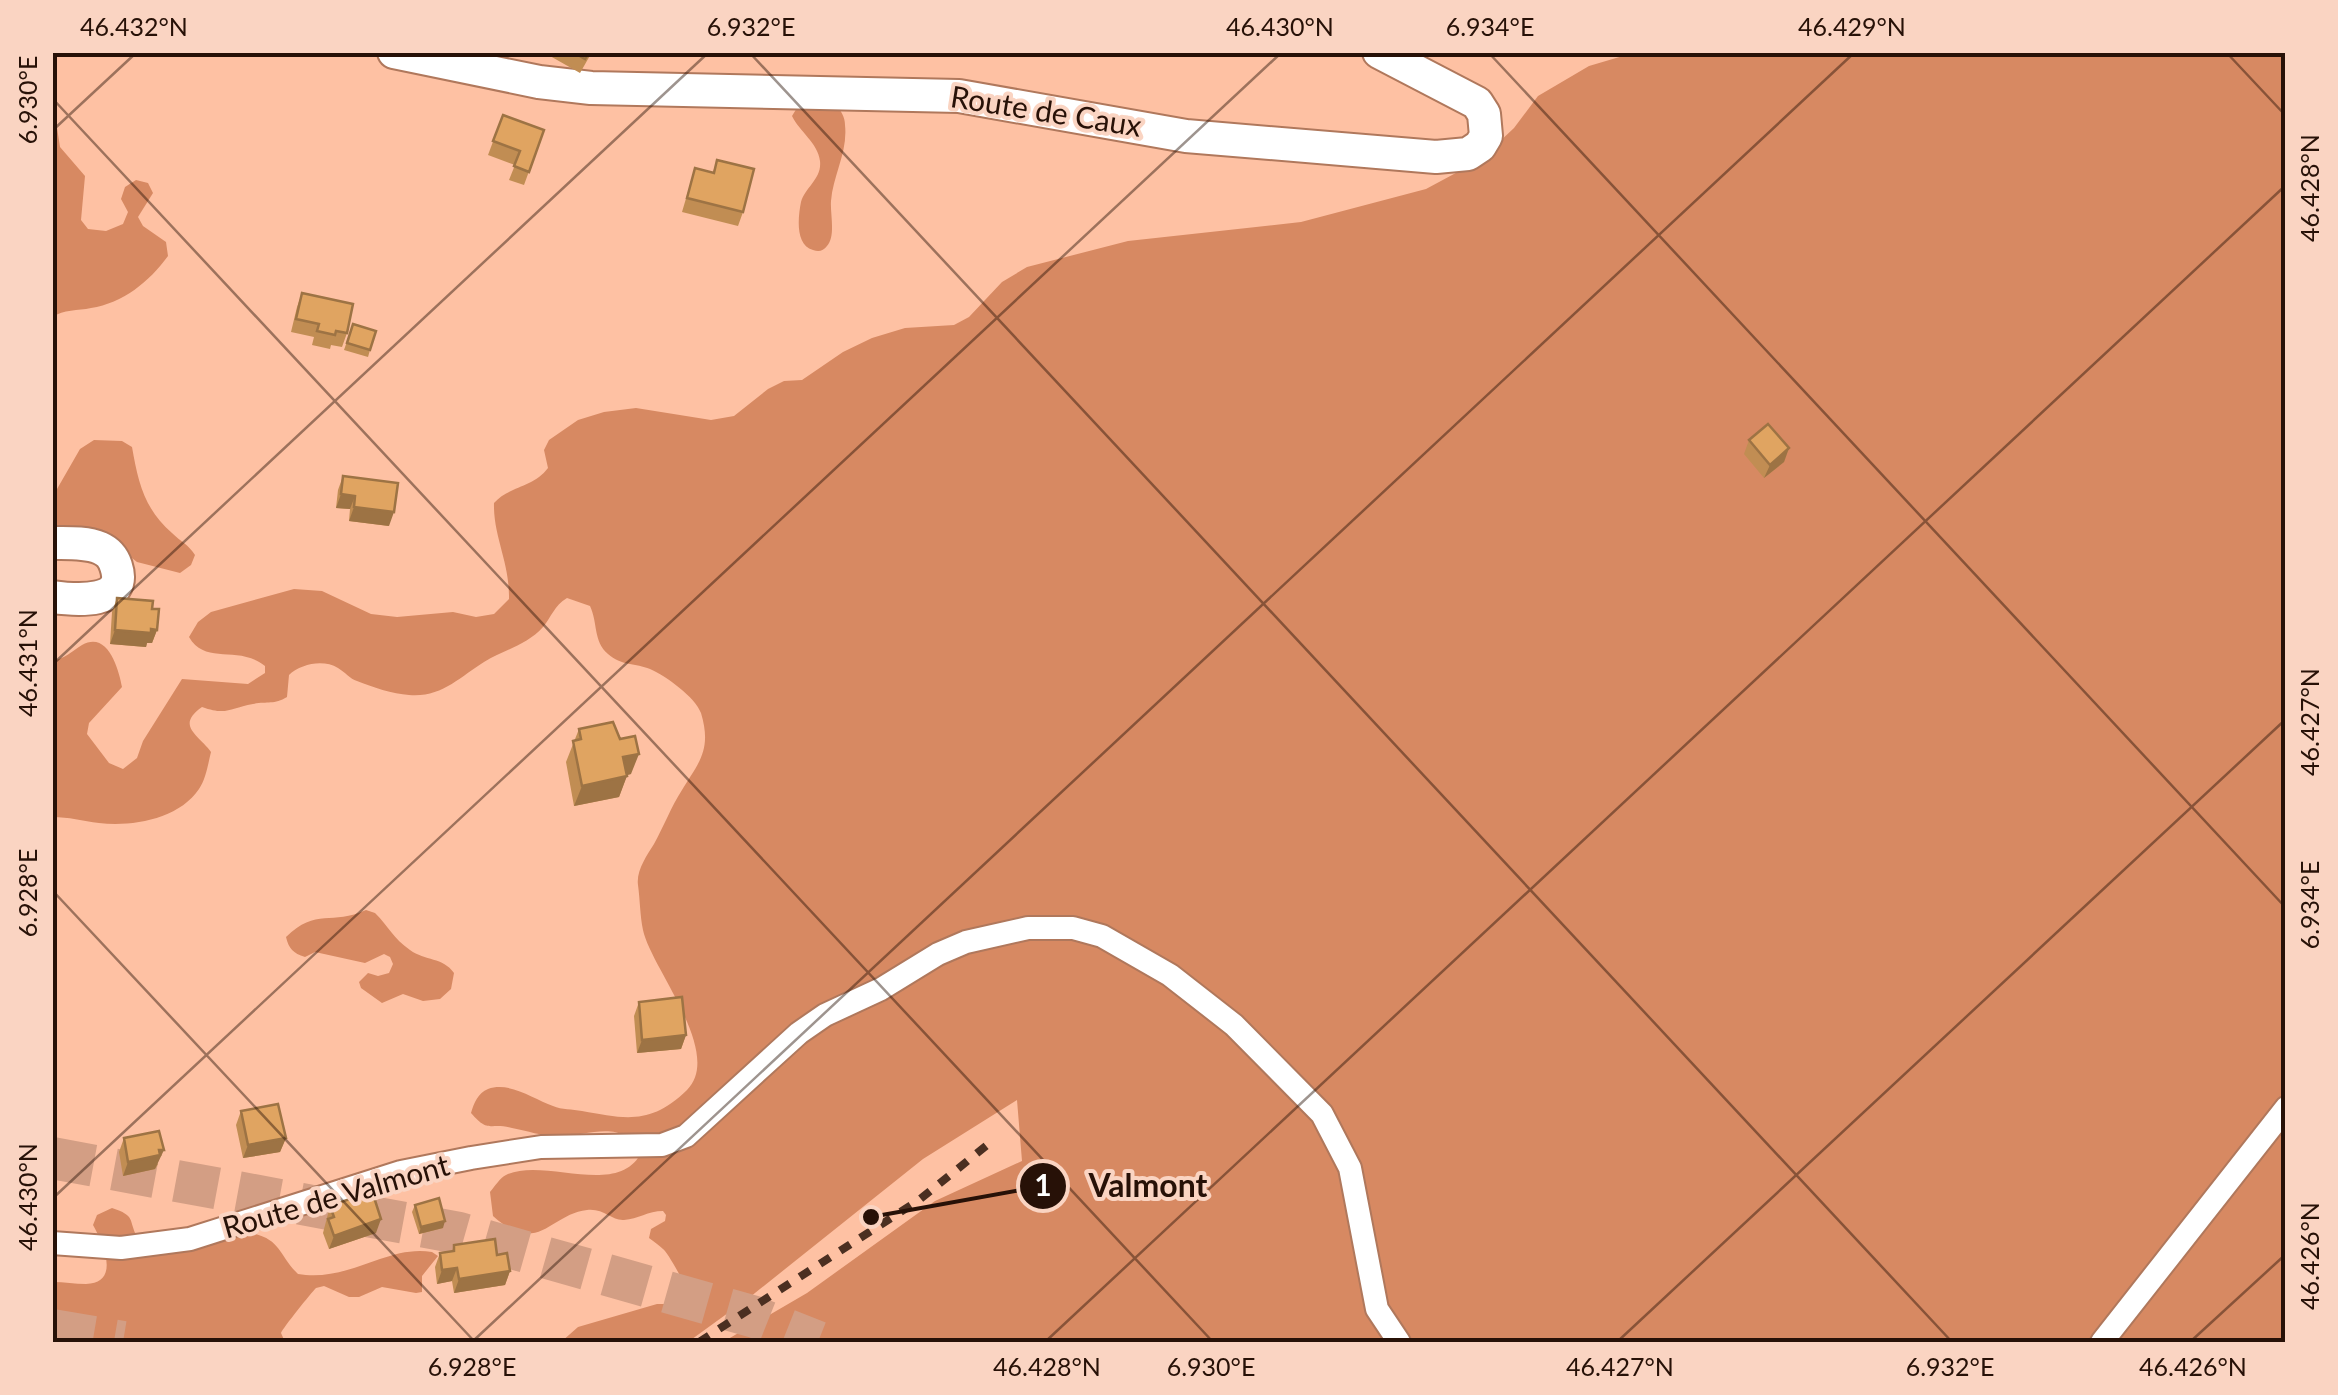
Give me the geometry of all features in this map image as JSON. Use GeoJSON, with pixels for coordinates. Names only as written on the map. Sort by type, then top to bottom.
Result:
{"type":"FeatureCollection","features":[{"type":"Feature","properties":{"kind":"street","name":"Route de Caux"},"geometry":{"type":"LineString","coordinates":[[394,52],[539,82],[592,88],[960,96],[1186,136],[1436,157],[1468,154],[1480,146],[1487,124],[1477,103],[1379,52]]}},
{"type":"Feature","properties":{"kind":"street"},"geometry":{"type":"LineString","coordinates":[[52,543],[100,548],[113,558],[118,573],[114,588],[105,596],[93,600],[52,597]]}},
{"type":"Feature","properties":{"kind":"street","name":"Route de Valmont"},"geometry":{"type":"LineString","coordinates":[[52,1243],[121,1248],[190,1240],[401,1172],[470,1158],[541,1147],[662,1145],[686,1136],[769,1058],[812,1024],[938,954],[966,942],[1014,930],[1073,928],[1102,936],[1170,974],[1234,1025],[1322,1114],[1350,1168],[1377,1309],[1399,1342]]}},
{"type":"Feature","properties":{"kind":"street"},"geometry":{"type":"LineString","coordinates":[[2102,1342],[2286,1108]]}},
{"type":"Feature","properties":{"kind":"shaded area"},"geometry":{"type":"Polygon","coordinates":[[[1633,53],[2285,53],[2285,1342],[723,1342],[807,1293],[935,1201],[1022,1161],[1017,1100],[923,1159],[688,1342],[561,1342],[578,1327],[657,1304],[670,1304],[684,1317],[693,1316],[697,1310],[676,1268],[666,1252],[649,1238],[651,1229],[665,1221],[666,1215],[658,1211],[620,1220],[587,1210],[533,1233],[508,1228],[493,1216],[490,1192],[506,1175],[539,1170],[614,1173],[629,1167],[640,1155],[633,1143],[616,1132],[546,1135],[486,1125],[471,1113],[482,1093],[504,1087],[560,1108],[637,1117],[674,1101],[687,1090],[696,1074],[697,1055],[691,1033],[643,930],[638,880],[643,863],[702,755],[704,726],[693,700],[657,672],[618,661],[608,654],[600,643],[590,606],[567,598],[530,638],[431,693],[389,692],[354,680],[332,665],[319,663],[289,675],[287,697],[278,701],[223,711],[202,707],[190,725],[211,752],[207,771],[201,785],[180,808],[154,819],[126,824],[53,817],[52,661],[82,645],[91,642],[105,647],[118,671],[122,687],[89,723],[87,734],[109,763],[123,769],[137,758],[143,741],[182,679],[248,684],[265,673],[265,666],[244,656],[213,653],[196,646],[189,637],[198,622],[211,612],[294,589],[322,591],[371,614],[494,614],[509,599],[494,503],[542,475],[548,468],[544,450],[549,440],[578,420],[636,408],[711,420],[734,416],[768,389],[784,381],[802,380],[872,338],[905,328],[954,325],[969,317],[1002,282],[1027,267],[1128,241],[1301,222],[1426,189],[1480,160],[1514,128],[1538,96],[1589,66],[1633,53]]]}},
{"type":"Feature","properties":{"kind":"shaded area"},"geometry":{"type":"Polygon","coordinates":[[[53,102],[60,147],[85,176],[81,220],[88,229],[106,231],[123,224],[128,212],[121,199],[125,187],[136,180],[148,183],[153,193],[138,217],[143,226],[166,242],[168,256],[144,283],[124,296],[53,317],[53,102]]]}},
{"type":"Feature","properties":{"kind":"shaded area"},"geometry":{"type":"Polygon","coordinates":[[[800,103],[836,105],[845,122],[844,145],[831,201],[831,237],[819,251],[807,247],[799,230],[801,202],[818,173],[820,161],[816,148],[792,116],[800,103]]]}},
{"type":"Feature","properties":{"kind":"shaded area"},"geometry":{"type":"Polygon","coordinates":[[[94,440],[122,441],[132,447],[149,504],[162,524],[195,555],[191,565],[180,573],[137,562],[123,551],[53,533],[53,496],[80,449],[94,440]]]}},
{"type":"Feature","properties":{"kind":"shaded area"},"geometry":{"type":"Polygon","coordinates":[[[366,910],[375,913],[410,950],[450,968],[454,973],[451,989],[440,999],[423,1001],[403,994],[382,1003],[361,988],[359,982],[368,973],[389,973],[393,964],[390,957],[384,954],[365,963],[315,952],[305,957],[289,945],[286,937],[306,922],[366,910]]]}},
{"type":"Feature","properties":{"kind":"shaded area"},"geometry":{"type":"Polygon","coordinates":[[[112,1208],[128,1216],[137,1237],[248,1232],[259,1235],[273,1243],[298,1274],[334,1273],[400,1253],[432,1252],[438,1256],[422,1276],[422,1292],[382,1287],[349,1297],[324,1286],[316,1288],[281,1333],[285,1342],[53,1342],[53,1282],[86,1284],[104,1277],[106,1260],[93,1225],[97,1215],[112,1208]]]}},
{"type":"Feature","properties":{"kind":"building"},"geometry":{"type":"Polygon","coordinates":[[[503,115],[544,130],[529,172],[514,166],[520,151],[493,141],[503,115]]]}},
{"type":"Feature","properties":{"kind":"building"},"geometry":{"type":"Polygon","coordinates":[[[717,160],[754,169],[743,212],[687,198],[695,168],[714,173],[717,160]]]}},
{"type":"Feature","properties":{"kind":"building"},"geometry":{"type":"Polygon","coordinates":[[[302,293],[353,304],[347,333],[317,331],[319,324],[296,319],[302,293]]]}},
{"type":"Feature","properties":{"kind":"building"},"geometry":{"type":"Polygon","coordinates":[[[353,324],[376,331],[370,350],[347,343],[353,324]]]}},
{"type":"Feature","properties":{"kind":"building"},"geometry":{"type":"Polygon","coordinates":[[[1768,424],[1789,448],[1770,465],[1749,440],[1768,424]]]}},
{"type":"Feature","properties":{"kind":"building"},"geometry":{"type":"Polygon","coordinates":[[[343,476],[398,483],[394,512],[354,507],[355,496],[341,494],[343,476]]]}},
{"type":"Feature","properties":{"kind":"building"},"geometry":{"type":"Polygon","coordinates":[[[117,598],[153,601],[152,609],[159,609],[157,630],[115,630],[117,598]]]}},
{"type":"Feature","properties":{"kind":"building"},"geometry":{"type":"Polygon","coordinates":[[[613,722],[620,739],[635,736],[639,754],[623,757],[627,776],[582,786],[573,741],[581,739],[579,729],[613,722]]]}},
{"type":"Feature","properties":{"kind":"building"},"geometry":{"type":"Polygon","coordinates":[[[682,997],[686,1035],[642,1040],[639,1002],[682,997]]]}},
{"type":"Feature","properties":{"kind":"building"},"geometry":{"type":"Polygon","coordinates":[[[278,1104],[286,1138],[248,1145],[241,1111],[278,1104]]]}},
{"type":"Feature","properties":{"kind":"building"},"geometry":{"type":"Polygon","coordinates":[[[159,1131],[164,1150],[159,1150],[160,1155],[128,1162],[124,1138],[159,1131]]]}},
{"type":"Feature","properties":{"kind":"building"},"geometry":{"type":"Polygon","coordinates":[[[372,1191],[381,1219],[334,1236],[328,1219],[334,1217],[330,1206],[372,1191]]]}},
{"type":"Feature","properties":{"kind":"building"},"geometry":{"type":"Polygon","coordinates":[[[439,1198],[445,1221],[421,1227],[415,1205],[439,1198]]]}},
{"type":"Feature","properties":{"kind":"building"},"geometry":{"type":"Polygon","coordinates":[[[495,1239],[497,1255],[507,1253],[510,1271],[459,1279],[457,1268],[442,1270],[440,1253],[454,1251],[454,1245],[495,1239]]]}},
{"type":"Feature","properties":{"kind":"tunnel"},"geometry":{"type":"LineString","coordinates":[[52,1158],[459,1233],[755,1317],[818,1342]]}},
{"type":"Feature","properties":{"kind":"tunnel"},"geometry":{"type":"LineString","coordinates":[[52,1330],[123,1342]]}},
{"type":"Feature","properties":{"kind":"railway"},"geometry":{"type":"LineString","coordinates":[[699,1342],[919,1200],[991,1142]]}},
{"type":"Feature","properties":{"kind":"place","name":"Valmont"},"geometry":{"type":"Point","coordinates":[871,1217]}}]}
